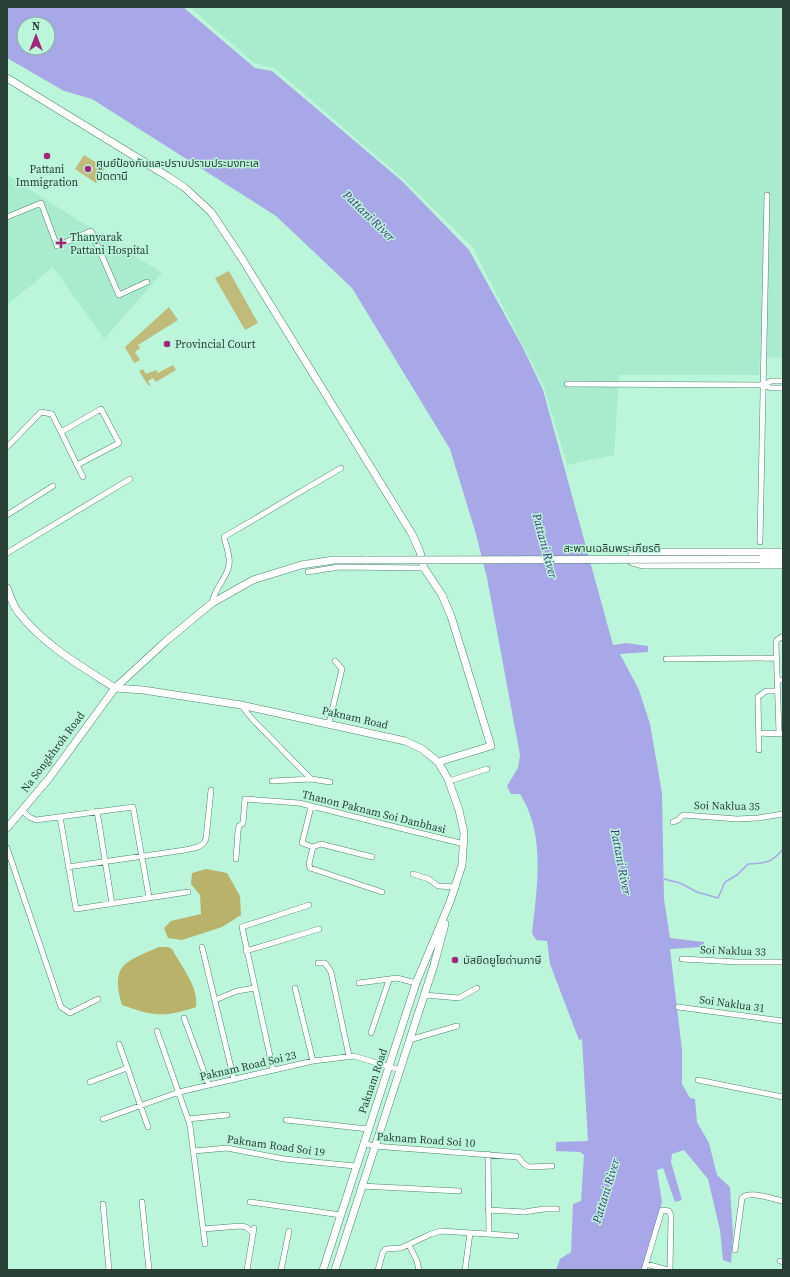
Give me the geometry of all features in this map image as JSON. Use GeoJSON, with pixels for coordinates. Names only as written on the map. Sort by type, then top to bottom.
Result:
{"type":"FeatureCollection","features":[{"type":"Feature","properties":{"kind":"street"},"geometry":{"type":"LineString","coordinates":[[7,78],[184,187],[211,212],[241,257],[402,518],[420,552],[424,568],[442,595],[451,616],[491,746],[438,762]]}},
{"type":"Feature","properties":{"kind":"street"},"geometry":{"type":"LineString","coordinates":[[760,542],[767,194]]}},
{"type":"Feature","properties":{"kind":"street"},"geometry":{"type":"LineString","coordinates":[[7,217],[41,203],[57,246],[91,231],[119,295],[146,282]]}},
{"type":"Feature","properties":{"kind":"street"},"geometry":{"type":"LineString","coordinates":[[764,385],[771,381],[783,381]]}},
{"type":"Feature","properties":{"kind":"street"},"geometry":{"type":"LineString","coordinates":[[567,384],[764,385],[770,388],[783,388]]}},
{"type":"Feature","properties":{"kind":"street"},"geometry":{"type":"LineString","coordinates":[[61,432],[101,409],[120,443],[77,465]]}},
{"type":"Feature","properties":{"kind":"street"},"geometry":{"type":"LineString","coordinates":[[7,447],[41,412],[52,414],[83,477]]}},
{"type":"Feature","properties":{"kind":"street"},"geometry":{"type":"LineString","coordinates":[[212,603],[213,594],[229,568],[224,537],[341,468]]}},
{"type":"Feature","properties":{"kind":"street"},"geometry":{"type":"LineString","coordinates":[[7,553],[130,479]]}},
{"type":"Feature","properties":{"kind":"street"},"geometry":{"type":"LineString","coordinates":[[7,515],[53,486]]}},
{"type":"Feature","properties":{"kind":"street"},"geometry":{"type":"LineString","coordinates":[[783,552],[637,552],[632,554],[632,562],[642,564],[783,564]]}},
{"type":"Feature","properties":{"kind":"street","name":"สะพานเฉลิมพระเกียรติ"},"geometry":{"type":"LineString","coordinates":[[212,603],[252,580],[301,564],[334,560],[783,558]]}},
{"type":"Feature","properties":{"kind":"street"},"geometry":{"type":"LineString","coordinates":[[308,572],[339,567],[424,568]]}},
{"type":"Feature","properties":{"kind":"street"},"geometry":{"type":"LineString","coordinates":[[7,588],[18,612],[52,647],[115,688]]}},
{"type":"Feature","properties":{"kind":"street","name":"Na Songkhroh Road"},"geometry":{"type":"LineString","coordinates":[[7,828],[23,811],[50,777],[115,688],[165,642],[212,603]]}},
{"type":"Feature","properties":{"kind":"street"},"geometry":{"type":"LineString","coordinates":[[759,733],[781,734],[776,658],[777,640],[783,636]]}},
{"type":"Feature","properties":{"kind":"street"},"geometry":{"type":"LineString","coordinates":[[666,659],[776,658]]}},
{"type":"Feature","properties":{"kind":"street"},"geometry":{"type":"LineString","coordinates":[[330,723],[342,669],[335,661]]}},
{"type":"Feature","properties":{"kind":"street"},"geometry":{"type":"LineString","coordinates":[[777,680],[783,680]]}},
{"type":"Feature","properties":{"kind":"street","name":"Paknam Road"},"geometry":{"type":"LineString","coordinates":[[115,688],[138,689],[241,705],[330,723],[404,741],[422,749],[438,762],[449,782],[459,810],[464,844],[462,865],[450,902],[416,983],[323,1270]]}},
{"type":"Feature","properties":{"kind":"street"},"geometry":{"type":"LineString","coordinates":[[759,750],[758,697],[766,692],[777,691]]}},
{"type":"Feature","properties":{"kind":"street"},"geometry":{"type":"LineString","coordinates":[[241,705],[252,720],[311,779]]}},
{"type":"Feature","properties":{"kind":"street"},"geometry":{"type":"LineString","coordinates":[[449,782],[487,769]]}},
{"type":"Feature","properties":{"kind":"street"},"geometry":{"type":"LineString","coordinates":[[272,781],[311,779],[330,782]]}},
{"type":"Feature","properties":{"kind":"street"},"geometry":{"type":"LineString","coordinates":[[68,867],[185,850],[203,844],[206,839],[211,790]]}},
{"type":"Feature","properties":{"kind":"street","name":"Thanon Paknam Soi Danbhasi"},"geometry":{"type":"LineString","coordinates":[[236,860],[238,826],[243,823],[245,799],[299,803],[464,844]]}},
{"type":"Feature","properties":{"kind":"street"},"geometry":{"type":"LineString","coordinates":[[23,811],[29,817],[36,820],[133,807],[149,897]]}},
{"type":"Feature","properties":{"kind":"street"},"geometry":{"type":"LineString","coordinates":[[311,807],[302,843],[313,847],[321,844],[372,857]]}},
{"type":"Feature","properties":{"kind":"street"},"geometry":{"type":"LineString","coordinates":[[97,811],[112,904]]}},
{"type":"Feature","properties":{"kind":"street","name":"Soi Naklua 35"},"geometry":{"type":"LineString","coordinates":[[673,822],[682,816],[737,819],[758,818],[783,814]]}},
{"type":"Feature","properties":{"kind":"street"},"geometry":{"type":"LineString","coordinates":[[60,817],[76,909],[188,892]]}},
{"type":"Feature","properties":{"kind":"street"},"geometry":{"type":"LineString","coordinates":[[313,847],[309,866],[310,868],[382,892]]}},
{"type":"Feature","properties":{"kind":"street"},"geometry":{"type":"LineString","coordinates":[[7,848],[61,1006],[70,1013],[98,999]]}},
{"type":"Feature","properties":{"kind":"street"},"geometry":{"type":"LineString","coordinates":[[414,874],[429,879],[438,886],[456,886]]}},
{"type":"Feature","properties":{"kind":"street","name":"Paknam Road"},"geometry":{"type":"LineString","coordinates":[[334,1270],[434,965],[450,902]]}},
{"type":"Feature","properties":{"kind":"street"},"geometry":{"type":"LineString","coordinates":[[273,1070],[242,929],[243,925],[275,918],[309,906]]}},
{"type":"Feature","properties":{"kind":"street"},"geometry":{"type":"LineString","coordinates":[[246,951],[319,929]]}},
{"type":"Feature","properties":{"kind":"street"},"geometry":{"type":"LineString","coordinates":[[202,947],[234,1080]]}},
{"type":"Feature","properties":{"kind":"street","name":"Soi Naklua 33"},"geometry":{"type":"LineString","coordinates":[[682,959],[736,962],[783,962]]}},
{"type":"Feature","properties":{"kind":"street"},"geometry":{"type":"LineString","coordinates":[[318,963],[325,963],[331,972],[349,1056]]}},
{"type":"Feature","properties":{"kind":"street"},"geometry":{"type":"LineString","coordinates":[[359,983],[404,979],[416,983]]}},
{"type":"Feature","properties":{"kind":"street"},"geometry":{"type":"LineString","coordinates":[[372,1033],[389,980]]}},
{"type":"Feature","properties":{"kind":"street"},"geometry":{"type":"LineString","coordinates":[[215,1000],[237,991],[255,988]]}},
{"type":"Feature","properties":{"kind":"street"},"geometry":{"type":"LineString","coordinates":[[295,988],[313,1062]]}},
{"type":"Feature","properties":{"kind":"street"},"geometry":{"type":"LineString","coordinates":[[424,995],[459,998],[478,988]]}},
{"type":"Feature","properties":{"kind":"street","name":"Soi Naklua 31"},"geometry":{"type":"LineString","coordinates":[[678,1007],[783,1021]]}},
{"type":"Feature","properties":{"kind":"street"},"geometry":{"type":"LineString","coordinates":[[184,1018],[209,1085]]}},
{"type":"Feature","properties":{"kind":"street"},"geometry":{"type":"LineString","coordinates":[[409,1040],[457,1026]]}},
{"type":"Feature","properties":{"kind":"street"},"geometry":{"type":"LineString","coordinates":[[157,1030],[188,1119],[194,1151],[205,1244]]}},
{"type":"Feature","properties":{"kind":"street"},"geometry":{"type":"LineString","coordinates":[[120,1044],[148,1127]]}},
{"type":"Feature","properties":{"kind":"street","name":"Paknam Road Soi 23"},"geometry":{"type":"LineString","coordinates":[[103,1119],[179,1092],[273,1070],[349,1056],[358,1056],[400,1070]]}},
{"type":"Feature","properties":{"kind":"street"},"geometry":{"type":"LineString","coordinates":[[90,1082],[127,1068]]}},
{"type":"Feature","properties":{"kind":"street"},"geometry":{"type":"LineString","coordinates":[[698,1080],[783,1097]]}},
{"type":"Feature","properties":{"kind":"street"},"geometry":{"type":"LineString","coordinates":[[188,1119],[227,1115]]}},
{"type":"Feature","properties":{"kind":"street"},"geometry":{"type":"LineString","coordinates":[[286,1120],[368,1129]]}},
{"type":"Feature","properties":{"kind":"street","name":"Paknam Road Soi 10"},"geometry":{"type":"LineString","coordinates":[[364,1143],[374,1146],[518,1157],[529,1167],[552,1166]]}},
{"type":"Feature","properties":{"kind":"street","name":"Paknam Road Soi 19"},"geometry":{"type":"LineString","coordinates":[[194,1151],[227,1148],[284,1159],[356,1166]]}},
{"type":"Feature","properties":{"kind":"street"},"geometry":{"type":"LineString","coordinates":[[488,1154],[489,1234]]}},
{"type":"Feature","properties":{"kind":"street"},"geometry":{"type":"LineString","coordinates":[[361,1186],[459,1191]]}},
{"type":"Feature","properties":{"kind":"street"},"geometry":{"type":"LineString","coordinates":[[735,1250],[742,1198],[747,1195],[754,1195],[783,1201]]}},
{"type":"Feature","properties":{"kind":"street"},"geometry":{"type":"LineString","coordinates":[[142,1202],[149,1270]]}},
{"type":"Feature","properties":{"kind":"street"},"geometry":{"type":"LineString","coordinates":[[250,1202],[341,1216]]}},
{"type":"Feature","properties":{"kind":"street"},"geometry":{"type":"LineString","coordinates":[[103,1204],[109,1270]]}},
{"type":"Feature","properties":{"kind":"street"},"geometry":{"type":"LineString","coordinates":[[488,1210],[524,1212],[557,1209]]}},
{"type":"Feature","properties":{"kind":"street"},"geometry":{"type":"LineString","coordinates":[[666,1210],[671,1216],[669,1270],[645,1267],[660,1212],[666,1210]]}},
{"type":"Feature","properties":{"kind":"street"},"geometry":{"type":"LineString","coordinates":[[203,1229],[244,1226],[254,1231],[247,1270]]}},
{"type":"Feature","properties":{"kind":"street"},"geometry":{"type":"LineString","coordinates":[[281,1270],[289,1231]]}},
{"type":"Feature","properties":{"kind":"street"},"geometry":{"type":"LineString","coordinates":[[378,1270],[383,1252],[386,1249],[410,1245],[431,1234],[441,1231],[516,1236]]}},
{"type":"Feature","properties":{"kind":"street"},"geometry":{"type":"LineString","coordinates":[[465,1270],[470,1233]]}},
{"type":"Feature","properties":{"kind":"street"},"geometry":{"type":"LineString","coordinates":[[410,1245],[419,1270]]}},
{"type":"Feature","properties":{"kind":"shaded area"},"geometry":{"type":"Polygon","coordinates":[[[190,7],[783,7],[783,358],[760,357],[759,375],[619,375],[614,455],[567,465],[544,387],[472,246],[402,178],[274,68],[254,63],[190,7]]]}},
{"type":"Feature","properties":{"kind":"shaded area"},"geometry":{"type":"Polygon","coordinates":[[[84,155],[105,168],[96,183],[75,169],[84,155]]]}},
{"type":"Feature","properties":{"kind":"shaded area","name":"Thanyarak Pattani Hospital"},"geometry":{"type":"Polygon","coordinates":[[[7,175],[162,273],[104,339],[53,267],[7,305],[7,175]]]}},
{"type":"Feature","properties":{"kind":"shaded area"},"geometry":{"type":"Polygon","coordinates":[[[229,271],[258,323],[245,330],[215,278],[229,271]]]}},
{"type":"Feature","properties":{"kind":"shaded area"},"geometry":{"type":"Polygon","coordinates":[[[169,307],[178,320],[138,345],[140,348],[135,352],[140,360],[134,363],[125,347],[169,307]]]}},
{"type":"Feature","properties":{"kind":"shaded area"},"geometry":{"type":"Polygon","coordinates":[[[173,365],[176,370],[156,382],[153,378],[148,381],[151,386],[148,385],[139,371],[143,369],[146,374],[156,370],[158,373],[173,365]]]}},
{"type":"Feature","properties":{"kind":"shaded area"},"geometry":{"type":"Polygon","coordinates":[[[206,869],[227,873],[240,896],[241,915],[222,927],[182,940],[168,938],[164,928],[171,921],[201,914],[200,895],[191,884],[192,873],[206,869]]]}},
{"type":"Feature","properties":{"kind":"shaded area"},"geometry":{"type":"Polygon","coordinates":[[[159,947],[168,947],[172,949],[192,984],[195,992],[196,1007],[175,1013],[159,1014],[142,1012],[122,1005],[118,981],[119,973],[123,966],[129,961],[159,947]]]}},
{"type":"Feature","properties":{"kind":"water","name":"Pattani River"},"geometry":{"type":"Polygon","coordinates":[[[7,7],[183,7],[255,68],[272,71],[402,181],[469,250],[522,346],[543,390],[613,645],[626,643],[648,646],[648,652],[620,654],[639,690],[650,724],[662,793],[664,899],[670,938],[704,942],[703,947],[670,949],[682,1050],[682,1084],[690,1098],[695,1099],[697,1122],[709,1143],[717,1175],[730,1187],[733,1236],[731,1263],[723,1260],[720,1230],[708,1179],[684,1150],[672,1154],[671,1162],[682,1200],[675,1202],[663,1168],[657,1170],[662,1202],[642,1270],[556,1270],[560,1259],[571,1252],[573,1204],[581,1201],[584,1155],[580,1152],[556,1151],[556,1142],[588,1141],[582,1039],[579,1040],[550,964],[547,941],[536,940],[532,933],[536,898],[538,862],[537,844],[534,827],[520,794],[511,794],[507,786],[518,768],[520,755],[487,578],[476,534],[450,449],[352,288],[276,216],[92,99],[64,91],[7,58],[7,7]]]}},
{"type":"Feature","properties":{"kind":"waterway"},"geometry":{"type":"LineString","coordinates":[[664,879],[680,883],[697,892],[718,898],[725,882],[737,875],[748,864],[772,860],[783,849]]}},
{"type":"Feature","properties":{"kind":"place","name":"Pattani Immigration"},"geometry":{"type":"Point","coordinates":[47,156]}},
{"type":"Feature","properties":{"kind":"place","name":"ศูนย์ป้องกันและปราบปรามประมงทะเล ปัตตานี"},"geometry":{"type":"Point","coordinates":[88,169]}},
{"type":"Feature","properties":{"kind":"place","name":"Thanyarak Pattani Hospital"},"geometry":{"type":"Point","coordinates":[61,243]}},
{"type":"Feature","properties":{"kind":"place","name":"Provincial Court"},"geometry":{"type":"Point","coordinates":[167,344]}},
{"type":"Feature","properties":{"kind":"place","name":"มัสยิดยูโยด่านภาษี"},"geometry":{"type":"Point","coordinates":[455,960]}}]}
